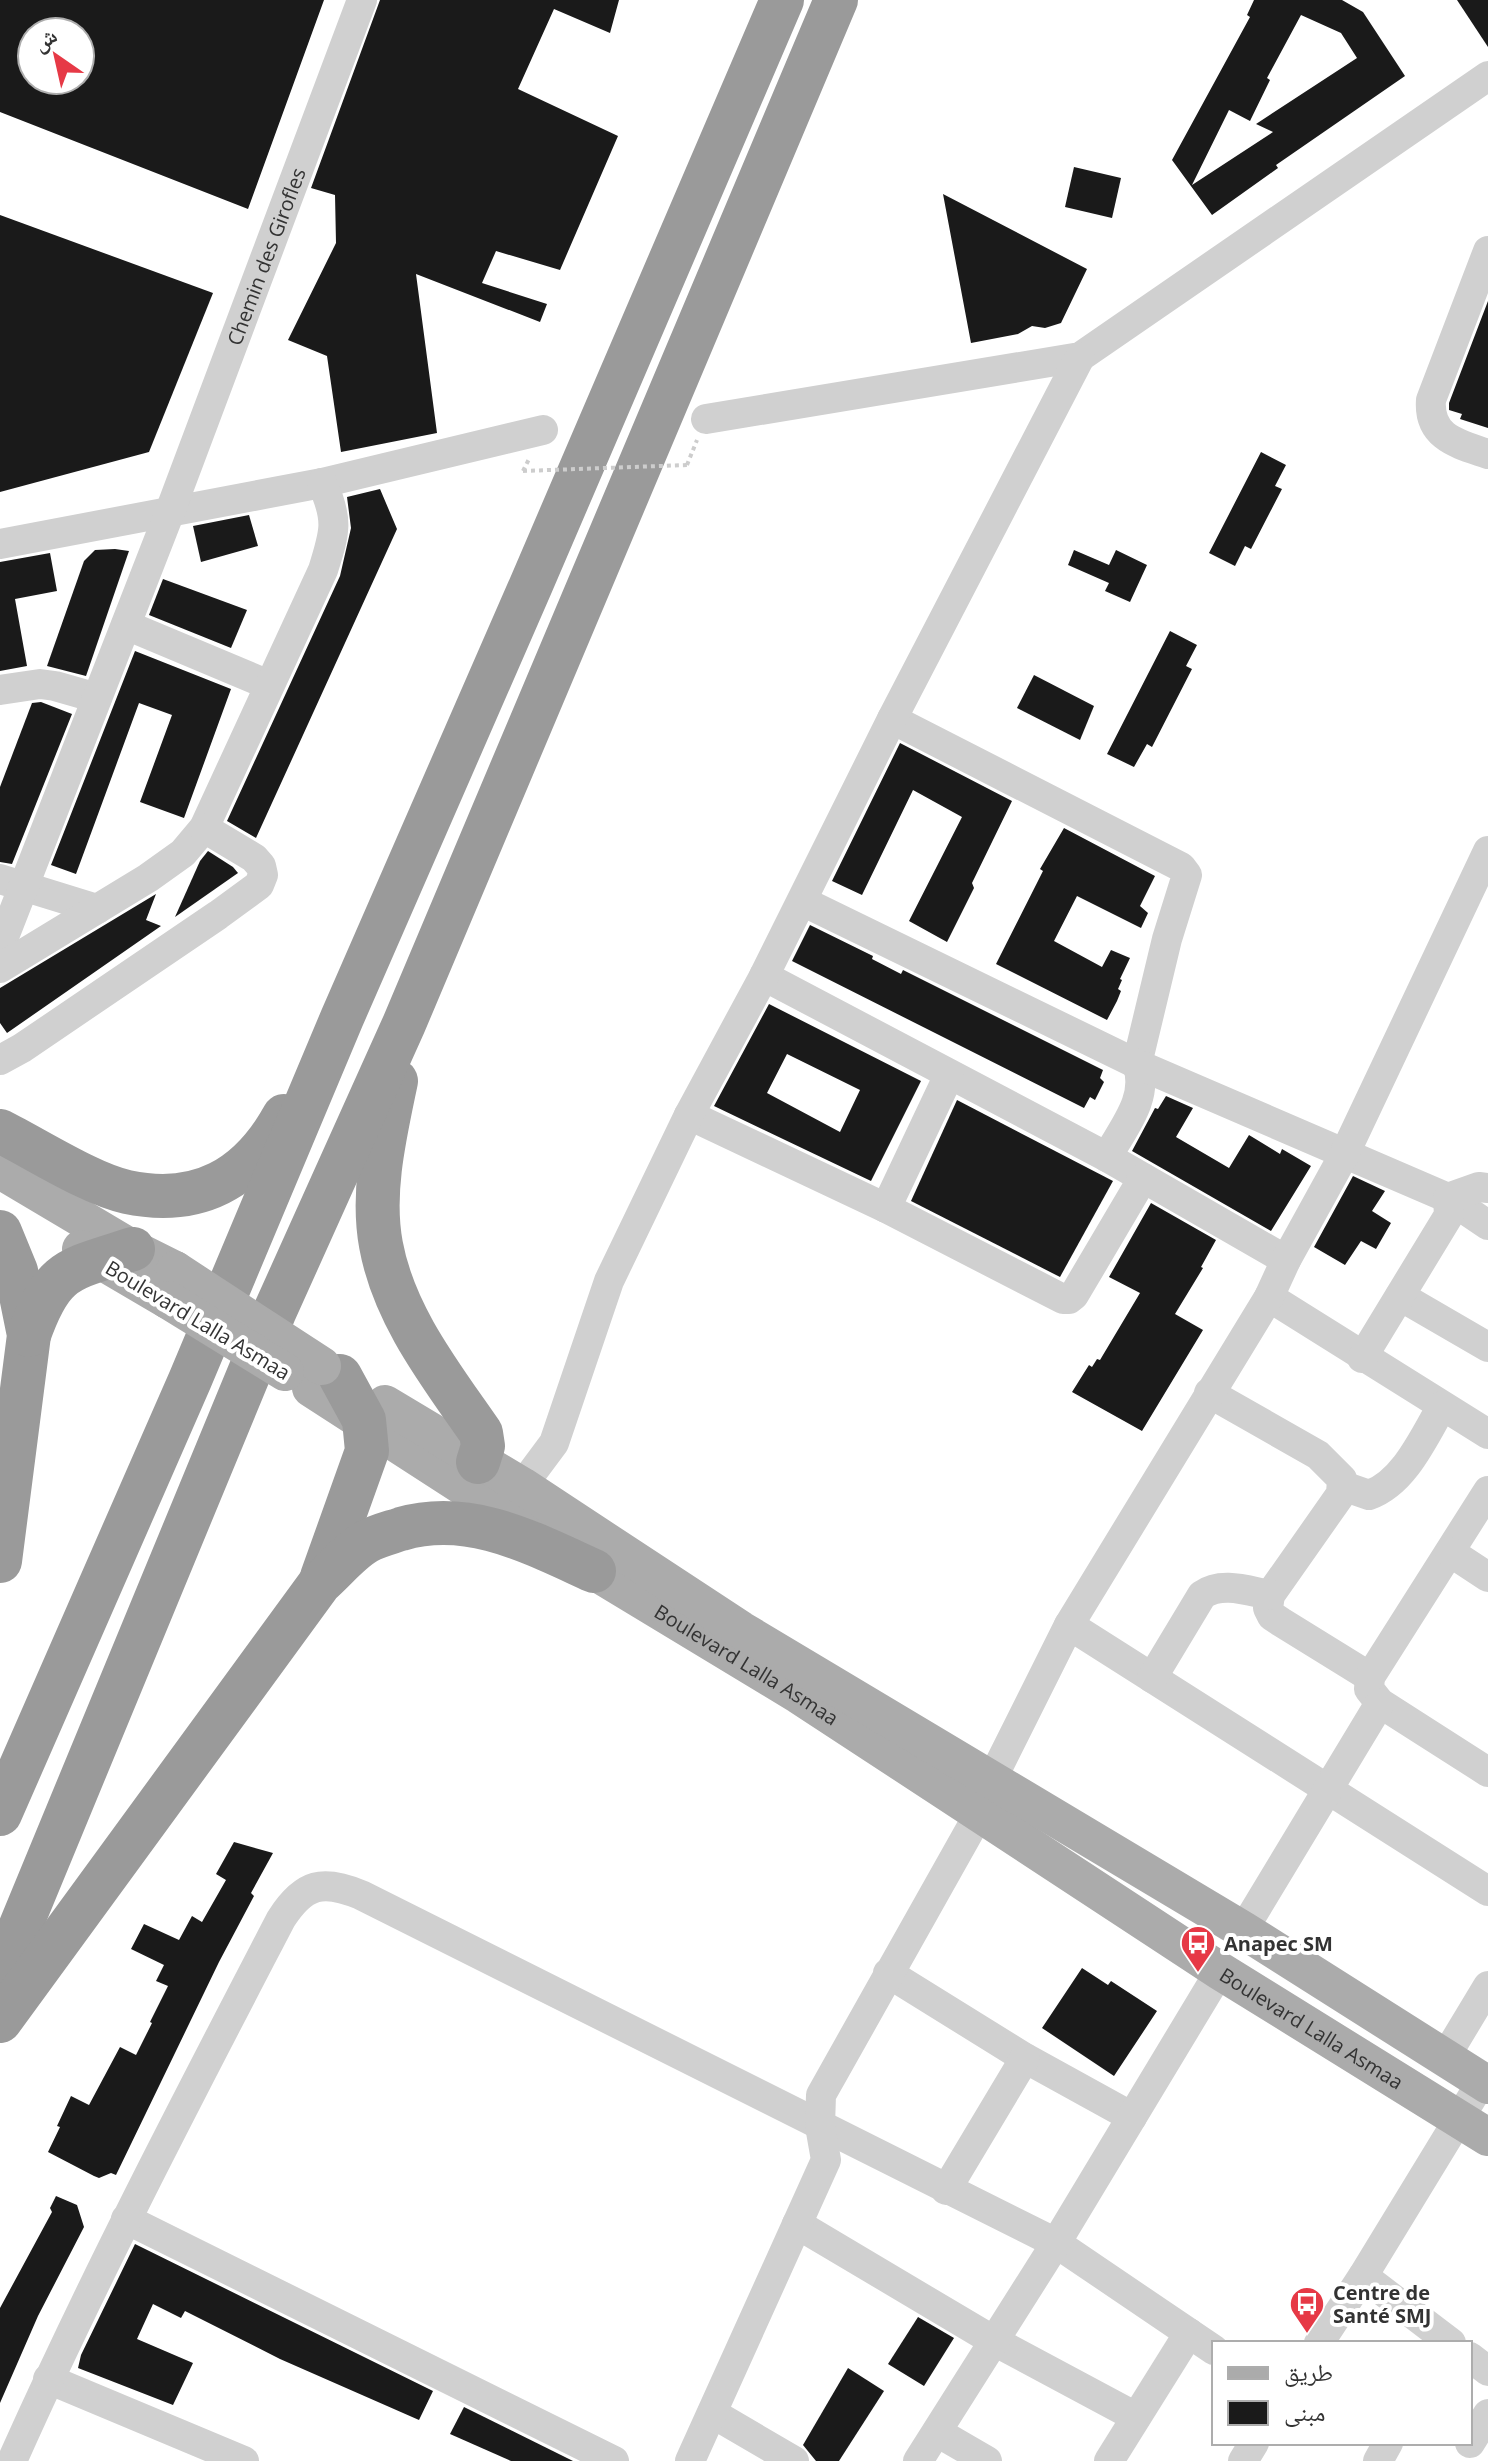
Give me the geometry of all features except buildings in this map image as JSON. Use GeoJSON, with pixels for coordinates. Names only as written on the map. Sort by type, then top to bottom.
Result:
{"type":"FeatureCollection","features":[{"type":"Feature","properties":{"kind":"highway"},"geometry":{"type":"LineString","coordinates":[[0,1814],[190,1380],[342,1018],[538,571],[782,0]]}},
{"type":"Feature","properties":{"kind":"highway"},"geometry":{"type":"LineString","coordinates":[[0,1976],[274,1313],[404,1024],[836,0]]}},
{"type":"Feature","properties":{"kind":"highway"},"geometry":{"type":"LineString","coordinates":[[0,1131],[78,1172],[125,1192],[161,1196],[193,1194],[211,1189],[259,1154],[276,1132],[342,1018]]}},
{"type":"Feature","properties":{"kind":"highway"},"geometry":{"type":"LineString","coordinates":[[404,1024],[379,1183],[380,1244],[404,1315],[481,1433],[483,1446],[471,1475]]}},
{"type":"Feature","properties":{"kind":"highway"},"geometry":{"type":"LineString","coordinates":[[0,1232],[16,1271],[29,1335]]}},
{"type":"Feature","properties":{"kind":"highway"},"geometry":{"type":"LineString","coordinates":[[0,1561],[29,1335],[39,1308],[61,1277],[72,1268],[116,1254]]}},
{"type":"Feature","properties":{"kind":"highway"},"geometry":{"type":"LineString","coordinates":[[320,1583],[365,1461],[367,1439],[364,1420],[324,1377]]}},
{"type":"Feature","properties":{"kind":"highway"},"geometry":{"type":"LineString","coordinates":[[0,2021],[320,1583],[365,1543],[409,1527],[435,1523],[484,1526],[528,1541],[594,1571]]}},
{"type":"Feature","properties":{"kind":"main road","name":"Boulevard Lalla Asmaa"},"geometry":{"type":"LineString","coordinates":[[0,1170],[116,1254]]}},
{"type":"Feature","properties":{"kind":"main road","name":"Boulevard Lalla Asmaa"},"geometry":{"type":"LineString","coordinates":[[0,1201],[116,1254],[324,1377],[471,1475],[594,1571],[799,1695],[1220,1971],[1473,2128]]}},
{"type":"Feature","properties":{"kind":"main road","name":"Boulevard Lalla Asmaa"},"geometry":{"type":"LineString","coordinates":[[364,1420],[471,1475],[522,1486],[741,1630],[1243,1930],[1485,2083]]}},
{"type":"Feature","properties":{"kind":"street","name":"Chemin des Girofles"},"geometry":{"type":"LineString","coordinates":[[0,947],[12,883],[97,698],[126,625],[362,0]]}},
{"type":"Feature","properties":{"kind":"street"},"geometry":{"type":"LineString","coordinates":[[706,419],[1080,357],[1488,76]]}},
{"type":"Feature","properties":{"kind":"street"},"geometry":{"type":"LineString","coordinates":[[1488,251],[1431,400],[1430,415],[1450,441],[1488,454]]}},
{"type":"Feature","properties":{"kind":"street"},"geometry":{"type":"LineString","coordinates":[[522,1486],[554,1443],[609,1281],[689,1115],[764,976],[892,719],[1080,357]]}},
{"type":"Feature","properties":{"kind":"street"},"geometry":{"type":"LineString","coordinates":[[0,544],[322,483],[543,430]]}},
{"type":"Feature","properties":{"kind":"street"},"geometry":{"type":"LineString","coordinates":[[0,968],[183,853],[204,828],[323,570],[333,539],[334,510],[322,483]]}},
{"type":"Feature","properties":{"kind":"street"},"geometry":{"type":"LineString","coordinates":[[126,625],[269,685]]}},
{"type":"Feature","properties":{"kind":"street"},"geometry":{"type":"LineString","coordinates":[[0,690],[40,684],[97,698]]}},
{"type":"Feature","properties":{"kind":"street"},"geometry":{"type":"LineString","coordinates":[[892,719],[1059,803],[1185,871],[1187,875],[1167,939],[1137,1064],[1142,1077],[1141,1091],[1107,1157]]}},
{"type":"Feature","properties":{"kind":"street"},"geometry":{"type":"LineString","coordinates":[[0,1060],[259,885],[263,875],[261,866],[204,828]]}},
{"type":"Feature","properties":{"kind":"street"},"geometry":{"type":"LineString","coordinates":[[690,2461],[826,2160],[820,2126],[821,2095],[979,1814],[992,1779],[1069,1625],[1269,1297],[1345,1153],[1488,851]]}},
{"type":"Feature","properties":{"kind":"street"},"geometry":{"type":"LineString","coordinates":[[12,883],[97,909]]}},
{"type":"Feature","properties":{"kind":"street"},"geometry":{"type":"LineString","coordinates":[[802,901],[1137,1064],[1448,1198],[1488,1225]]}},
{"type":"Feature","properties":{"kind":"street"},"geometry":{"type":"LineString","coordinates":[[764,976],[1107,1157],[1286,1260]]}},
{"type":"Feature","properties":{"kind":"street"},"geometry":{"type":"LineString","coordinates":[[886,1208],[949,1075]]}},
{"type":"Feature","properties":{"kind":"street"},"geometry":{"type":"LineString","coordinates":[[689,1115],[886,1208],[1051,1293],[1069,1299],[1143,1178]]}},
{"type":"Feature","properties":{"kind":"street"},"geometry":{"type":"LineString","coordinates":[[1448,1198],[1479,1187],[1488,1188]]}},
{"type":"Feature","properties":{"kind":"street"},"geometry":{"type":"LineString","coordinates":[[1362,1358],[1449,1215],[1448,1198]]}},
{"type":"Feature","properties":{"kind":"street"},"geometry":{"type":"LineString","coordinates":[[1400,1296],[1488,1347]]}},
{"type":"Feature","properties":{"kind":"street"},"geometry":{"type":"LineString","coordinates":[[1269,1297],[1488,1434]]}},
{"type":"Feature","properties":{"kind":"street"},"geometry":{"type":"LineString","coordinates":[[1209,1393],[1318,1455],[1342,1479],[1341,1494],[1270,1595],[1268,1608],[1272,1616],[1488,1772]]}},
{"type":"Feature","properties":{"kind":"street"},"geometry":{"type":"LineString","coordinates":[[1343,1486],[1369,1495],[1389,1485],[1414,1453],[1442,1406]]}},
{"type":"Feature","properties":{"kind":"street"},"geometry":{"type":"LineString","coordinates":[[1243,1930],[1327,1790],[1375,1690],[1450,1552],[1488,1491]]}},
{"type":"Feature","properties":{"kind":"street"},"geometry":{"type":"LineString","coordinates":[[1450,1552],[1488,1577]]}},
{"type":"Feature","properties":{"kind":"street"},"geometry":{"type":"LineString","coordinates":[[1152,1678],[1193,1608],[1208,1591],[1227,1587],[1270,1595]]}},
{"type":"Feature","properties":{"kind":"street"},"geometry":{"type":"LineString","coordinates":[[1069,1625],[1488,1891]]}},
{"type":"Feature","properties":{"kind":"street"},"geometry":{"type":"LineString","coordinates":[[12,2461],[126,2219],[281,1919],[303,1892],[318,1887],[342,1887],[361,1895],[1056,2243],[1212,2349]]}},
{"type":"Feature","properties":{"kind":"street"},"geometry":{"type":"LineString","coordinates":[[918,2461],[1056,2243],[1220,1971]]}},
{"type":"Feature","properties":{"kind":"street"},"geometry":{"type":"LineString","coordinates":[[888,1973],[1025,2058],[1132,2117]]}},
{"type":"Feature","properties":{"kind":"street"},"geometry":{"type":"LineString","coordinates":[[1444,2059],[1488,1986]]}},
{"type":"Feature","properties":{"kind":"street"},"geometry":{"type":"LineString","coordinates":[[946,2190],[1025,2058]]}},
{"type":"Feature","properties":{"kind":"street"},"geometry":{"type":"LineString","coordinates":[[1320,2341],[1363,2276],[1473,2128],[1485,2083]]}},
{"type":"Feature","properties":{"kind":"street"},"geometry":{"type":"LineString","coordinates":[[126,2219],[614,2461]]}},
{"type":"Feature","properties":{"kind":"street"},"geometry":{"type":"LineString","coordinates":[[797,2224],[994,2341],[1136,2417]]}},
{"type":"Feature","properties":{"kind":"street"},"geometry":{"type":"LineString","coordinates":[[1363,2276],[1448,2341]]}},
{"type":"Feature","properties":{"kind":"street"},"geometry":{"type":"LineString","coordinates":[[1109,2461],[1189,2333]]}},
{"type":"Feature","properties":{"kind":"street"},"geometry":{"type":"LineString","coordinates":[[1472,2359],[1488,2371]]}},
{"type":"Feature","properties":{"kind":"street"},"geometry":{"type":"LineString","coordinates":[[48,2379],[244,2461]]}},
{"type":"Feature","properties":{"kind":"street"},"geometry":{"type":"LineString","coordinates":[[712,2413],[794,2461]]}},
{"type":"Feature","properties":{"kind":"street"},"geometry":{"type":"LineString","coordinates":[[1472,2440],[1488,2414]]}},
{"type":"Feature","properties":{"kind":"street"},"geometry":{"type":"LineString","coordinates":[[937,2432],[987,2461]]}},
{"type":"Feature","properties":{"kind":"path"},"geometry":{"type":"LineString","coordinates":[[523,471],[687,465]]}},
{"type":"Feature","properties":{"kind":"place","name":"Anapec SM"},"geometry":{"type":"Point","coordinates":[1198,1974]}},
{"type":"Feature","properties":{"kind":"place","name":"Centre de Santé SMJ"},"geometry":{"type":"Point","coordinates":[1307,2335]}}]}
